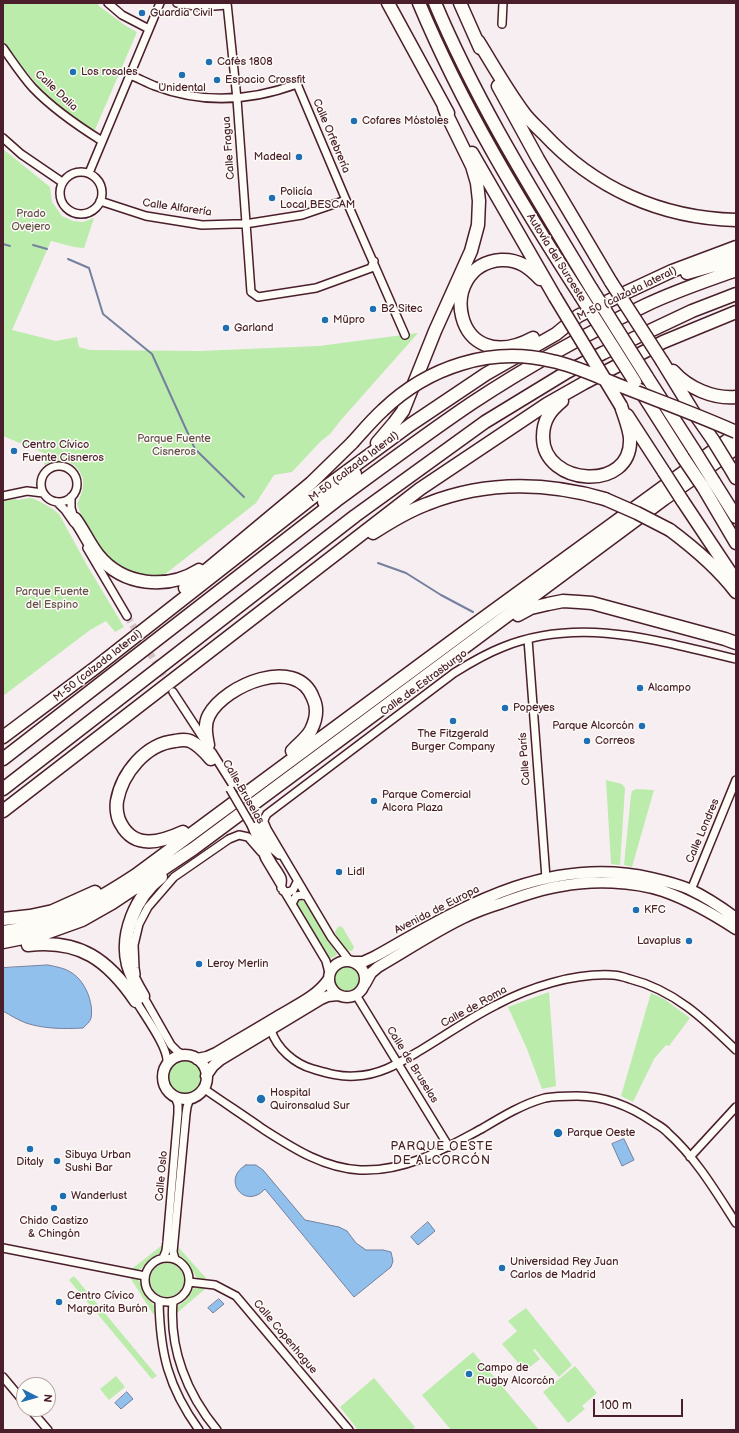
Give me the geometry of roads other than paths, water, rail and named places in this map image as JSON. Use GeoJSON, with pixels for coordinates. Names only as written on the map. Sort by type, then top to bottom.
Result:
{"type":"FeatureCollection","features":[{"type":"Feature","properties":{"kind":"highway"},"geometry":{"type":"LineString","coordinates":[[388,3],[444,107],[484,171],[555,297],[621,406],[736,581]]}},
{"type":"Feature","properties":{"kind":"highway","name":"Autovía del Suroeste"},"geometry":{"type":"LineString","coordinates":[[417,3],[506,178],[703,487],[736,543]]}},
{"type":"Feature","properties":{"kind":"highway","name":"Autovía del Suroeste"},"geometry":{"type":"LineString","coordinates":[[434,3],[448,34],[504,144],[591,288],[736,517]]}},
{"type":"Feature","properties":{"kind":"highway"},"geometry":{"type":"LineString","coordinates":[[460,3],[478,41],[486,63],[526,138],[611,282],[736,478]]}},
{"type":"Feature","properties":{"kind":"highway"},"geometry":{"type":"LineString","coordinates":[[478,41],[524,113],[556,146],[579,166],[617,191],[663,210],[720,220],[736,220]]}},
{"type":"Feature","properties":{"kind":"highway"},"geometry":{"type":"LineString","coordinates":[[327,486],[384,436],[402,410],[471,251],[478,225],[479,202],[477,183],[472,166],[444,107]]}},
{"type":"Feature","properties":{"kind":"highway","name":"M-50 (calzada lateral)"},"geometry":{"type":"LineString","coordinates":[[3,737],[95,668],[327,486],[410,425],[486,374],[556,334],[578,316],[672,271],[736,247]]}},
{"type":"Feature","properties":{"kind":"highway"},"geometry":{"type":"LineString","coordinates":[[556,334],[609,305],[641,290],[677,276],[736,259]]}},
{"type":"Feature","properties":{"kind":"highway"},"geometry":{"type":"LineString","coordinates":[[555,297],[532,270],[520,262],[505,260],[493,261],[482,266],[472,274],[463,287],[460,302],[461,314],[467,331],[478,341],[492,347],[506,348],[528,341],[578,316]]}},
{"type":"Feature","properties":{"kind":"highway"},"geometry":{"type":"LineString","coordinates":[[3,759],[394,458],[473,402],[565,347],[646,305],[682,289],[736,270]]}},
{"type":"Feature","properties":{"kind":"highway"},"geometry":{"type":"LineString","coordinates":[[3,789],[355,516],[485,422],[567,372],[603,353],[692,311],[736,294]]}},
{"type":"Feature","properties":{"kind":"highway"},"geometry":{"type":"LineString","coordinates":[[3,811],[243,624],[420,489],[541,408],[584,383],[671,339],[736,312]]}},
{"type":"Feature","properties":{"kind":"highway"},"geometry":{"type":"LineString","coordinates":[[671,339],[693,334],[736,317]]}},
{"type":"Feature","properties":{"kind":"highway"},"geometry":{"type":"LineString","coordinates":[[3,737],[310,483],[352,443],[383,410],[420,382],[440,370],[485,358],[507,356],[533,357],[568,365],[736,433]]}},
{"type":"Feature","properties":{"kind":"highway"},"geometry":{"type":"LineString","coordinates":[[662,361],[668,365],[680,378],[696,388],[718,397],[736,398]]}},
{"type":"Feature","properties":{"kind":"highway"},"geometry":{"type":"LineString","coordinates":[[584,383],[551,410],[543,427],[543,445],[549,457],[561,469],[578,476],[593,478],[603,476],[620,466],[628,452],[630,437],[621,406]]}},
{"type":"Feature","properties":{"kind":"highway"},"geometry":{"type":"LineString","coordinates":[[269,553],[292,529],[410,425]]}},
{"type":"Feature","properties":{"kind":"highway"},"geometry":{"type":"LineString","coordinates":[[3,932],[41,924],[70,914],[107,894],[164,855],[736,433]]}},
{"type":"Feature","properties":{"kind":"highway"},"geometry":{"type":"LineString","coordinates":[[3,942],[43,934],[82,920],[112,903],[193,849],[664,499],[736,448]]}},
{"type":"Feature","properties":{"kind":"highway"},"geometry":{"type":"LineString","coordinates":[[76,524],[99,556],[121,574],[137,580],[150,582],[170,581],[191,574],[208,564],[310,483]]}},
{"type":"Feature","properties":{"kind":"highway"},"geometry":{"type":"LineString","coordinates":[[243,624],[271,608],[366,536],[399,517],[427,504],[461,493],[493,487],[524,486],[554,488],[580,492],[605,499],[637,512],[670,530],[691,546],[712,565],[736,592]]}},
{"type":"Feature","properties":{"kind":"highway"},"geometry":{"type":"LineString","coordinates":[[434,671],[459,657],[517,616],[531,608],[563,601],[592,603],[736,643]]}},
{"type":"Feature","properties":{"kind":"highway"},"geometry":{"type":"LineString","coordinates":[[3,925],[30,920],[58,910],[98,890],[161,848],[292,751],[467,630]]}},
{"type":"Feature","properties":{"kind":"highway"},"geometry":{"type":"LineString","coordinates":[[208,745],[206,728],[209,715],[217,704],[231,692],[243,685],[261,679],[280,676],[294,678],[305,685],[312,694],[316,704],[316,718],[310,731],[292,751]]}},
{"type":"Feature","properties":{"kind":"highway"},"geometry":{"type":"LineString","coordinates":[[183,832],[166,840],[151,842],[136,839],[125,832],[118,818],[117,802],[123,783],[133,766],[150,750],[168,741],[190,741],[202,749],[211,759]]}},
{"type":"Feature","properties":{"kind":"highway"},"geometry":{"type":"LineString","coordinates":[[3,798],[57,747]]}},
{"type":"Feature","properties":{"kind":"highway"},"geometry":{"type":"LineString","coordinates":[[139,998],[128,964],[127,942],[131,919],[145,893],[157,880],[182,861],[193,849]]}},
{"type":"Feature","properties":{"kind":"highway"},"geometry":{"type":"LineString","coordinates":[[3,919],[30,916],[58,910]]}},
{"type":"Feature","properties":{"kind":"highway"},"geometry":{"type":"LineString","coordinates":[[3,948],[44,943],[67,945],[90,954],[108,967],[139,998]]}},
{"type":"Feature","properties":{"kind":"street"},"geometry":{"type":"LineString","coordinates":[[108,3],[122,15],[149,29]]}},
{"type":"Feature","properties":{"kind":"street"},"geometry":{"type":"LineString","coordinates":[[89,173],[160,3]]}},
{"type":"Feature","properties":{"kind":"street"},"geometry":{"type":"LineString","coordinates":[[177,3],[201,7],[227,4]]}},
{"type":"Feature","properties":{"kind":"street"},"geometry":{"type":"LineString","coordinates":[[502,24],[503,3]]}},
{"type":"Feature","properties":{"kind":"street","name":"Calle Fragua"},"geometry":{"type":"LineString","coordinates":[[227,4],[237,98],[251,292],[258,297],[316,288],[371,268],[374,261]]}},
{"type":"Feature","properties":{"kind":"street","name":"Calle Dalia"},"geometry":{"type":"LineString","coordinates":[[3,48],[33,88],[71,120],[102,141]]}},
{"type":"Feature","properties":{"kind":"street"},"geometry":{"type":"LineString","coordinates":[[130,74],[155,86],[182,94],[209,98],[237,98]]}},
{"type":"Feature","properties":{"kind":"street","name":"Calle Orfebrería"},"geometry":{"type":"LineString","coordinates":[[237,98],[278,91],[297,84],[405,335]]}},
{"type":"Feature","properties":{"kind":"street"},"geometry":{"type":"LineString","coordinates":[[3,138],[21,154],[62,182]]}},
{"type":"Feature","properties":{"kind":"street"},"geometry":{"type":"LineString","coordinates":[[79,171],[89,173],[95,176],[99,182],[101,188],[100,201],[93,210],[87,213],[75,214],[69,211],[61,202],[59,195],[62,182],[74,172],[79,171]]}},
{"type":"Feature","properties":{"kind":"street","name":"Calle Alfarería"},"geometry":{"type":"LineString","coordinates":[[100,201],[146,216],[202,225],[246,224],[302,215],[346,200]]}},
{"type":"Feature","properties":{"kind":"street"},"geometry":{"type":"LineString","coordinates":[[28,491],[36,486],[49,469],[58,466],[68,468],[74,475],[76,484],[74,493],[71,497],[64,501],[57,502]]}},
{"type":"Feature","properties":{"kind":"street"},"geometry":{"type":"LineString","coordinates":[[41,480],[43,492],[49,499],[57,502],[66,510],[76,524],[94,562],[126,616]]}},
{"type":"Feature","properties":{"kind":"street"},"geometry":{"type":"LineString","coordinates":[[3,496],[28,491],[43,492]]}},
{"type":"Feature","properties":{"kind":"street"},"geometry":{"type":"LineString","coordinates":[[71,497],[76,524]]}},
{"type":"Feature","properties":{"kind":"street","name":"Calle de Estrasburgo"},"geometry":{"type":"LineString","coordinates":[[264,822],[267,814],[280,803],[454,673],[478,658],[503,647],[528,639],[572,632],[615,633],[644,638],[736,659]]}},
{"type":"Feature","properties":{"kind":"street","name":"Calle París"},"geometry":{"type":"LineString","coordinates":[[528,639],[546,878]]}},
{"type":"Feature","properties":{"kind":"street","name":"Calle Bruselas"},"geometry":{"type":"LineString","coordinates":[[173,692],[208,745],[253,823],[290,870]]}},
{"type":"Feature","properties":{"kind":"street","name":"Calle Bruselas"},"geometry":{"type":"LineString","coordinates":[[197,730],[211,759],[232,788]]}},
{"type":"Feature","properties":{"kind":"street","name":"Calle Londres"},"geometry":{"type":"LineString","coordinates":[[690,890],[736,780]]}},
{"type":"Feature","properties":{"kind":"street"},"geometry":{"type":"LineString","coordinates":[[263,835],[262,828],[264,822]]}},
{"type":"Feature","properties":{"kind":"street","name":"Calle Bruselas"},"geometry":{"type":"LineString","coordinates":[[264,822],[266,829],[336,946],[352,961]]}},
{"type":"Feature","properties":{"kind":"street","name":"Calle Bruselas"},"geometry":{"type":"LineString","coordinates":[[253,823],[261,852],[326,961],[329,976]]}},
{"type":"Feature","properties":{"kind":"street"},"geometry":{"type":"LineString","coordinates":[[168,1063],[165,1048],[139,998],[134,945],[139,924],[148,907],[174,877],[229,840],[239,835],[245,836],[261,852]]}},
{"type":"Feature","properties":{"kind":"street","name":"Calle Bruselas"},"geometry":{"type":"LineString","coordinates":[[263,835],[269,856],[282,878],[282,889]]}},
{"type":"Feature","properties":{"kind":"street","name":"Avenida de Europa"},"geometry":{"type":"LineString","coordinates":[[352,961],[363,962],[374,957],[445,917],[506,889],[559,875],[577,873],[621,873],[666,881],[690,890],[711,901],[736,918]]}},
{"type":"Feature","properties":{"kind":"street"},"geometry":{"type":"LineString","coordinates":[[282,889],[289,892],[293,890],[297,882]]}},
{"type":"Feature","properties":{"kind":"street","name":"Avenida de Europa"},"geometry":{"type":"LineString","coordinates":[[365,984],[371,973],[378,967],[464,918],[534,892],[561,886],[590,883],[620,883],[662,891],[696,905],[736,929]]}},
{"type":"Feature","properties":{"kind":"street"},"geometry":{"type":"LineString","coordinates":[[292,904],[296,896],[306,896]]}},
{"type":"Feature","properties":{"kind":"street"},"geometry":{"type":"LineString","coordinates":[[184,1055],[172,1059],[168,1063],[163,1075],[166,1087],[175,1096],[190,1098],[200,1092],[203,1088],[206,1076],[213,1066],[220,1060],[321,999],[328,996],[338,995],[350,997],[356,995],[365,984],[364,971],[360,966],[352,961],[339,962],[335,965],[323,987],[317,992],[216,1053],[198,1059]]}},
{"type":"Feature","properties":{"kind":"street","name":"Calle de Roma"},"geometry":{"type":"LineString","coordinates":[[271,1030],[275,1040],[288,1057],[306,1068],[336,1076],[355,1076],[381,1072],[398,1064],[496,1005],[557,981],[590,975],[614,975],[640,981],[673,996],[710,1025],[736,1050]]}},
{"type":"Feature","properties":{"kind":"street"},"geometry":{"type":"LineString","coordinates":[[329,976],[333,992],[338,995]]}},
{"type":"Feature","properties":{"kind":"street","name":"Calle de Bruselas"},"geometry":{"type":"LineString","coordinates":[[356,995],[449,1147]]}},
{"type":"Feature","properties":{"kind":"street"},"geometry":{"type":"LineString","coordinates":[[139,998],[171,1045],[178,1052],[198,1059],[204,1066],[206,1076]]}},
{"type":"Feature","properties":{"kind":"street"},"geometry":{"type":"LineString","coordinates":[[203,1088],[297,1151],[331,1165],[359,1170],[398,1167],[422,1160],[449,1147],[518,1108],[544,1098],[555,1096],[586,1096],[603,1098],[640,1113],[668,1132],[690,1157],[736,1223]]}},
{"type":"Feature","properties":{"kind":"street","name":"Calle Oslo"},"geometry":{"type":"LineString","coordinates":[[163,1258],[166,1251],[167,1242],[178,1113],[178,1105],[175,1096]]}},
{"type":"Feature","properties":{"kind":"street","name":"Calle Oslo"},"geometry":{"type":"LineString","coordinates":[[175,1259],[173,1252],[186,1114],[190,1098]]}},
{"type":"Feature","properties":{"kind":"street"},"geometry":{"type":"LineString","coordinates":[[690,1157],[736,1107]]}},
{"type":"Feature","properties":{"kind":"street"},"geometry":{"type":"LineString","coordinates":[[3,1248],[145,1276]]}},
{"type":"Feature","properties":{"kind":"street"},"geometry":{"type":"LineString","coordinates":[[163,1258],[175,1259],[181,1262],[186,1268],[189,1275],[188,1288],[184,1294],[173,1301],[159,1301],[148,1291],[145,1284],[147,1270],[156,1260],[163,1258]]}},
{"type":"Feature","properties":{"kind":"street","name":"Calle Copenhague"},"geometry":{"type":"LineString","coordinates":[[189,1282],[215,1285],[236,1296],[349,1430]]}},
{"type":"Feature","properties":{"kind":"street"},"geometry":{"type":"LineString","coordinates":[[159,1301],[160,1333],[170,1379],[181,1403],[199,1430]]}},
{"type":"Feature","properties":{"kind":"street"},"geometry":{"type":"LineString","coordinates":[[173,1301],[173,1329],[182,1372],[201,1409],[217,1430]]}},
{"type":"Feature","properties":{"kind":"street"},"geometry":{"type":"LineString","coordinates":[[3,1377],[16,1392]]}},
{"type":"Feature","properties":{"kind":"street"},"geometry":{"type":"LineString","coordinates":[[37,1417],[48,1430]]}},
{"type":"Feature","properties":{"kind":"water"},"geometry":{"type":"Polygon","coordinates":[[[48,965],[69,971],[81,981],[85,987],[90,999],[92,1012],[88,1023],[83,1028],[54,1028],[33,1025],[3,1011],[3,968],[48,965]]]}},
{"type":"Feature","properties":{"kind":"water"},"geometry":{"type":"Polygon","coordinates":[[[624,1139],[634,1160],[622,1166],[612,1144],[624,1139]]]}},
{"type":"Feature","properties":{"kind":"water"},"geometry":{"type":"Polygon","coordinates":[[[246,1165],[256,1165],[263,1170],[305,1220],[339,1227],[347,1231],[356,1243],[366,1250],[383,1250],[391,1252],[393,1261],[391,1267],[354,1297],[265,1189],[258,1195],[250,1196],[245,1195],[236,1188],[236,1176],[239,1170],[246,1165]]]}},
{"type":"Feature","properties":{"kind":"water"},"geometry":{"type":"Polygon","coordinates":[[[428,1222],[435,1231],[418,1245],[411,1237],[428,1222]]]}},
{"type":"Feature","properties":{"kind":"water"},"geometry":{"type":"Polygon","coordinates":[[[219,1299],[224,1304],[213,1313],[208,1308],[219,1299]]]}},
{"type":"Feature","properties":{"kind":"water"},"geometry":{"type":"Polygon","coordinates":[[[127,1392],[133,1399],[121,1409],[115,1403],[127,1392]]]}},
{"type":"Feature","properties":{"kind":"waterway"},"geometry":{"type":"LineString","coordinates":[[3,244],[10,246]]}},
{"type":"Feature","properties":{"kind":"waterway"},"geometry":{"type":"LineString","coordinates":[[33,245],[47,249]]}},
{"type":"Feature","properties":{"kind":"waterway"},"geometry":{"type":"LineString","coordinates":[[68,259],[89,268],[103,314],[152,354],[195,449],[244,497]]}},
{"type":"Feature","properties":{"kind":"waterway"},"geometry":{"type":"LineString","coordinates":[[378,563],[406,573],[441,595],[473,612]]}},
{"type":"Feature","properties":{"kind":"tunnel"},"geometry":{"type":"LineString","coordinates":[[127,616],[170,686]]}},
{"type":"Feature","properties":{"kind":"place","name":"Guardia Civil"},"geometry":{"type":"Point","coordinates":[142,13]}},
{"type":"Feature","properties":{"kind":"place","name":"Cafés 1808"},"geometry":{"type":"Point","coordinates":[209,62]}},
{"type":"Feature","properties":{"kind":"place","name":"Los rosales"},"geometry":{"type":"Point","coordinates":[73,72]}},
{"type":"Feature","properties":{"kind":"place","name":"Unidental"},"geometry":{"type":"Point","coordinates":[182,75]}},
{"type":"Feature","properties":{"kind":"place","name":"Espacio Crossfit"},"geometry":{"type":"Point","coordinates":[217,80]}},
{"type":"Feature","properties":{"kind":"place","name":"Cofares Móstoles"},"geometry":{"type":"Point","coordinates":[354,121]}},
{"type":"Feature","properties":{"kind":"place","name":"Madeal"},"geometry":{"type":"Point","coordinates":[299,157]}},
{"type":"Feature","properties":{"kind":"place","name":"Policía Local BESCAM"},"geometry":{"type":"Point","coordinates":[272,198]}},
{"type":"Feature","properties":{"kind":"place","name":"B2 Sitec"},"geometry":{"type":"Point","coordinates":[373,309]}},
{"type":"Feature","properties":{"kind":"place","name":"Müpro"},"geometry":{"type":"Point","coordinates":[325,320]}},
{"type":"Feature","properties":{"kind":"place","name":"Garland"},"geometry":{"type":"Point","coordinates":[226,328]}},
{"type":"Feature","properties":{"kind":"place","name":"Centro Cívico Fuente Cisneros"},"geometry":{"type":"Point","coordinates":[14,451]}},
{"type":"Feature","properties":{"kind":"place","name":"Alcampo"},"geometry":{"type":"Point","coordinates":[640,688]}},
{"type":"Feature","properties":{"kind":"place","name":"Popeyes"},"geometry":{"type":"Point","coordinates":[505,708]}},
{"type":"Feature","properties":{"kind":"place","name":"The Fitzgerald Burger Company"},"geometry":{"type":"Point","coordinates":[453,721]}},
{"type":"Feature","properties":{"kind":"place","name":"Parque Alcorcón"},"geometry":{"type":"Point","coordinates":[642,726]}},
{"type":"Feature","properties":{"kind":"place","name":"Correos"},"geometry":{"type":"Point","coordinates":[587,741]}},
{"type":"Feature","properties":{"kind":"place","name":"Parque Comercial Alcora Plaza"},"geometry":{"type":"Point","coordinates":[374,801]}},
{"type":"Feature","properties":{"kind":"place","name":"Lidl"},"geometry":{"type":"Point","coordinates":[339,872]}},
{"type":"Feature","properties":{"kind":"place","name":"KFC"},"geometry":{"type":"Point","coordinates":[636,910]}},
{"type":"Feature","properties":{"kind":"place","name":"Lavaplus"},"geometry":{"type":"Point","coordinates":[689,941]}},
{"type":"Feature","properties":{"kind":"place","name":"Leroy Merlin"},"geometry":{"type":"Point","coordinates":[199,964]}},
{"type":"Feature","properties":{"kind":"place","name":"Hospital Quironsalud Sur"},"geometry":{"type":"Point","coordinates":[261,1099]}},
{"type":"Feature","properties":{"kind":"place","name":"Parque Oeste"},"geometry":{"type":"Point","coordinates":[558,1133]}},
{"type":"Feature","properties":{"kind":"place","name":"Ditaly"},"geometry":{"type":"Point","coordinates":[30,1149]}},
{"type":"Feature","properties":{"kind":"place","name":"Sibuya Urban Sushi Bar"},"geometry":{"type":"Point","coordinates":[57,1161]}},
{"type":"Feature","properties":{"kind":"place","name":"Wanderlust"},"geometry":{"type":"Point","coordinates":[63,1196]}},
{"type":"Feature","properties":{"kind":"place","name":"Chido Castizo & Chingón"},"geometry":{"type":"Point","coordinates":[54,1208]}},
{"type":"Feature","properties":{"kind":"place","name":"Universidad Rey Juan Carlos de Madrid"},"geometry":{"type":"Point","coordinates":[502,1268]}},
{"type":"Feature","properties":{"kind":"place","name":"Centro Cívico Margarita Burón"},"geometry":{"type":"Point","coordinates":[59,1302]}},
{"type":"Feature","properties":{"kind":"place","name":"Campo de Rugby Alcorcón"},"geometry":{"type":"Point","coordinates":[469,1374]}},
{"type":"Feature","properties":{"kind":"district","name":"PARQUE OESTE DE ALCORCÓN"},"geometry":{"type":"Point","coordinates":[442,1154]}},
{"type":"Feature","properties":{"kind":"park label","name":"Prado Ovejero"},"geometry":{"type":"Point","coordinates":[31,220]}},
{"type":"Feature","properties":{"kind":"park label","name":"Parque Fuente Cisneros"},"geometry":{"type":"Point","coordinates":[174,445]}},
{"type":"Feature","properties":{"kind":"park label","name":"Parque Fuente del Espino"},"geometry":{"type":"Point","coordinates":[52,598]}}]}
